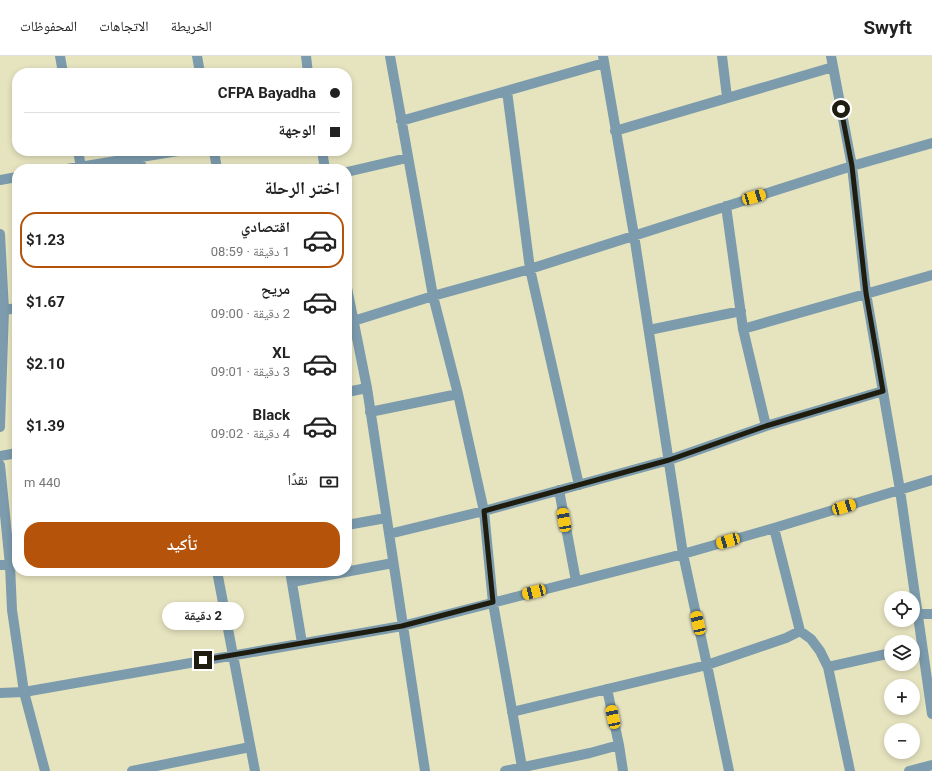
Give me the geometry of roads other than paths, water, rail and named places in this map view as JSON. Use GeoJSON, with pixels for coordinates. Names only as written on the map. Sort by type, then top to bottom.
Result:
{"type":"FeatureCollection","features":[{"type":"Feature","properties":{"kind":"street"},"geometry":{"type":"LineString","coordinates":[[60,56],[62,68]]}},
{"type":"Feature","properties":{"kind":"street"},"geometry":{"type":"LineString","coordinates":[[197,56],[199,68]]}},
{"type":"Feature","properties":{"kind":"street"},"geometry":{"type":"LineString","coordinates":[[306,56],[307,68]]}},
{"type":"Feature","properties":{"kind":"street"},"geometry":{"type":"LineString","coordinates":[[390,56],[433,296],[458,394],[484,511],[493,602],[522,767]]}},
{"type":"Feature","properties":{"kind":"street"},"geometry":{"type":"LineString","coordinates":[[722,56],[727,97]]}},
{"type":"Feature","properties":{"kind":"street"},"geometry":{"type":"LineString","coordinates":[[831,56],[852,166],[866,293],[900,490],[914,591]]}},
{"type":"Feature","properties":{"kind":"street"},"geometry":{"type":"LineString","coordinates":[[401,121],[507,91],[603,60],[634,235],[683,554],[729,771]]}},
{"type":"Feature","properties":{"kind":"street"},"geometry":{"type":"LineString","coordinates":[[615,131],[833,67]]}},
{"type":"Feature","properties":{"kind":"street"},"geometry":{"type":"LineString","coordinates":[[507,91],[530,269],[578,485]]}},
{"type":"Feature","properties":{"kind":"street"},"geometry":{"type":"LineString","coordinates":[[352,322],[433,296],[530,269],[852,166],[932,143]]}},
{"type":"Feature","properties":{"kind":"street"},"geometry":{"type":"LineString","coordinates":[[99,164],[146,156]]}},
{"type":"Feature","properties":{"kind":"street"},"geometry":{"type":"LineString","coordinates":[[139,157],[141,164]]}},
{"type":"Feature","properties":{"kind":"street"},"geometry":{"type":"LineString","coordinates":[[352,171],[408,158]]}},
{"type":"Feature","properties":{"kind":"street"},"geometry":{"type":"LineString","coordinates":[[0,180],[12,178]]}},
{"type":"Feature","properties":{"kind":"street"},"geometry":{"type":"LineString","coordinates":[[726,206],[744,329],[766,426]]}},
{"type":"Feature","properties":{"kind":"street"},"geometry":{"type":"LineString","coordinates":[[0,234],[4,310],[0,427]]}},
{"type":"Feature","properties":{"kind":"street"},"geometry":{"type":"LineString","coordinates":[[744,329],[932,275]]}},
{"type":"Feature","properties":{"kind":"street"},"geometry":{"type":"LineString","coordinates":[[4,310],[12,309]]}},
{"type":"Feature","properties":{"kind":"street"},"geometry":{"type":"LineString","coordinates":[[649,330],[741,311]]}},
{"type":"Feature","properties":{"kind":"street"},"geometry":{"type":"LineString","coordinates":[[352,331],[367,388],[425,771]]}},
{"type":"Feature","properties":{"kind":"street"},"geometry":{"type":"LineString","coordinates":[[352,391],[367,388]]}},
{"type":"Feature","properties":{"kind":"street"},"geometry":{"type":"LineString","coordinates":[[388,534],[484,511],[669,460],[766,426],[883,391]]}},
{"type":"Feature","properties":{"kind":"street"},"geometry":{"type":"LineString","coordinates":[[370,412],[458,394]]}},
{"type":"Feature","properties":{"kind":"street"},"geometry":{"type":"LineString","coordinates":[[0,456],[12,454]]}},
{"type":"Feature","properties":{"kind":"street"},"geometry":{"type":"LineString","coordinates":[[0,465],[5,565],[24,692],[45,771]]}},
{"type":"Feature","properties":{"kind":"street"},"geometry":{"type":"LineString","coordinates":[[0,693],[24,692],[402,626],[683,554],[932,480]]}},
{"type":"Feature","properties":{"kind":"street"},"geometry":{"type":"LineString","coordinates":[[559,490],[576,581]]}},
{"type":"Feature","properties":{"kind":"street"},"geometry":{"type":"LineString","coordinates":[[352,524],[386,518]]}},
{"type":"Feature","properties":{"kind":"street"},"geometry":{"type":"LineString","coordinates":[[774,528],[800,632],[811,639],[820,651],[828,667],[850,771]]}},
{"type":"Feature","properties":{"kind":"street"},"geometry":{"type":"LineString","coordinates":[[352,571],[393,563]]}},
{"type":"Feature","properties":{"kind":"street"},"geometry":{"type":"LineString","coordinates":[[218,576],[255,771]]}},
{"type":"Feature","properties":{"kind":"street"},"geometry":{"type":"LineString","coordinates":[[291,576],[302,643]]}},
{"type":"Feature","properties":{"kind":"street"},"geometry":{"type":"LineString","coordinates":[[292,582],[324,576]]}},
{"type":"Feature","properties":{"kind":"street"},"geometry":{"type":"LineString","coordinates":[[920,614],[932,614]]}},
{"type":"Feature","properties":{"kind":"street"},"geometry":{"type":"LineString","coordinates":[[512,712],[707,665],[800,632]]}},
{"type":"Feature","properties":{"kind":"street"},"geometry":{"type":"LineString","coordinates":[[828,667],[884,655]]}},
{"type":"Feature","properties":{"kind":"street"},"geometry":{"type":"LineString","coordinates":[[920,660],[932,714]]}},
{"type":"Feature","properties":{"kind":"street"},"geometry":{"type":"LineString","coordinates":[[607,689],[623,771]]}},
{"type":"Feature","properties":{"kind":"street"},"geometry":{"type":"LineString","coordinates":[[504,771],[619,745]]}},
{"type":"Feature","properties":{"kind":"street"},"geometry":{"type":"LineString","coordinates":[[132,771],[164,768],[250,747]]}},
{"type":"Feature","properties":{"kind":"street"},"geometry":{"type":"LineString","coordinates":[[908,771],[932,765]]}}]}
